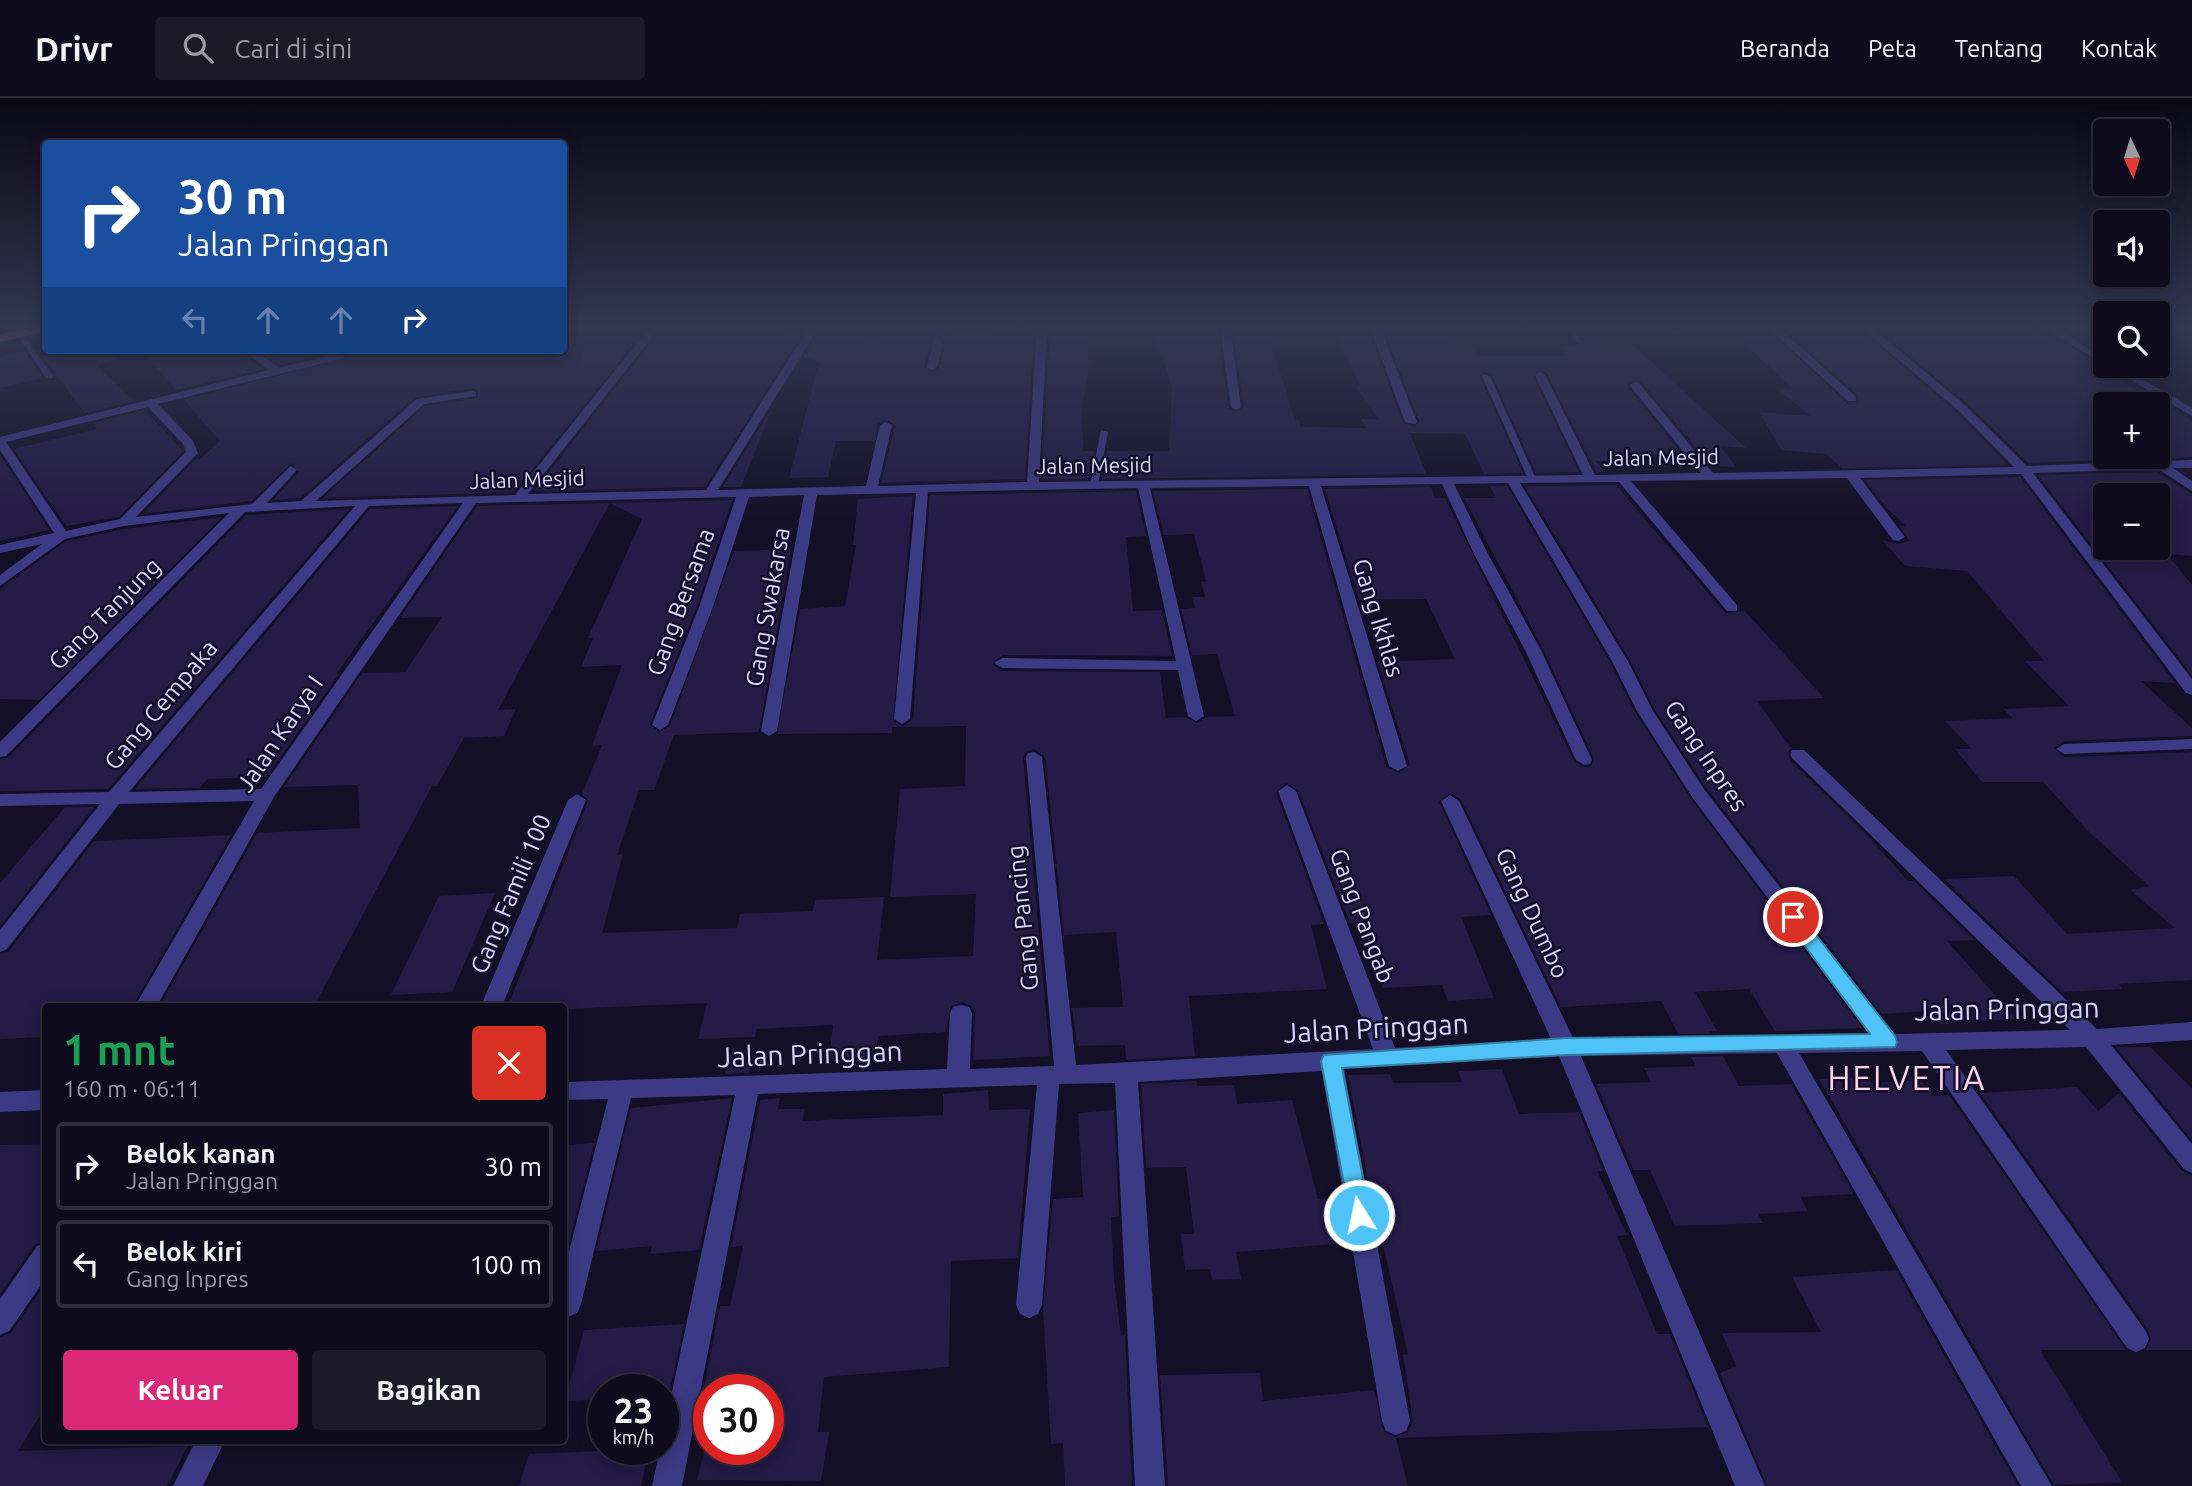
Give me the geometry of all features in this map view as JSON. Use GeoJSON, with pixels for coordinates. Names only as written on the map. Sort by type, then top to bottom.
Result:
{"type":"FeatureCollection","features":[{"type":"Feature","properties":{"kind":"street"},"geometry":{"type":"LineString","coordinates":[[0,582],[62,536],[0,440],[200,392]]}},
{"type":"Feature","properties":{"kind":"street"},"geometry":{"type":"LineString","coordinates":[[518,499],[603,392]]}},
{"type":"Feature","properties":{"kind":"street"},"geometry":{"type":"LineString","coordinates":[[710,494],[774,392]]}},
{"type":"Feature","properties":{"kind":"street"},"geometry":{"type":"LineString","coordinates":[[1033,486],[1038,392]]}},
{"type":"Feature","properties":{"kind":"street"},"geometry":{"type":"LineString","coordinates":[[1234,392],[1236,407]]}},
{"type":"Feature","properties":{"kind":"street"},"geometry":{"type":"LineString","coordinates":[[1400,392],[1411,422]]}},
{"type":"Feature","properties":{"kind":"street"},"geometry":{"type":"LineString","coordinates":[[1548,392],[1591,479]]}},
{"type":"Feature","properties":{"kind":"street"},"geometry":{"type":"LineString","coordinates":[[1641,392],[1710,477]]}},
{"type":"Feature","properties":{"kind":"street"},"geometry":{"type":"LineString","coordinates":[[1844,392],[1852,399]]}},
{"type":"Feature","properties":{"kind":"street"},"geometry":{"type":"LineString","coordinates":[[1943,392],[2025,471],[2192,690]]}},
{"type":"Feature","properties":{"kind":"street"},"geometry":{"type":"LineString","coordinates":[[2156,392],[2192,413]]}},
{"type":"Feature","properties":{"kind":"street"},"geometry":{"type":"LineString","coordinates":[[304,505],[421,401],[472,394]]}},
{"type":"Feature","properties":{"kind":"street"},"geometry":{"type":"LineString","coordinates":[[124,522],[192,453],[189,443],[152,404]]}},
{"type":"Feature","properties":{"kind":"street"},"geometry":{"type":"LineString","coordinates":[[871,491],[887,425]]}},
{"type":"Feature","properties":{"kind":"street","name":"Jalan Mesjid"},"geometry":{"type":"LineString","coordinates":[[2170,465],[2192,464]]}},
{"type":"Feature","properties":{"kind":"street","name":"Jalan Mesjid"},"geometry":{"type":"LineString","coordinates":[[0,549],[124,522],[249,508],[365,502],[1033,486],[1314,484],[2093,468]]}},
{"type":"Feature","properties":{"kind":"street"},"geometry":{"type":"LineString","coordinates":[[2166,469],[2192,487]]}},
{"type":"Feature","properties":{"kind":"street","name":"Gang Tanjung"},"geometry":{"type":"LineString","coordinates":[[0,752],[290,470]]}},
{"type":"Feature","properties":{"kind":"street"},"geometry":{"type":"LineString","coordinates":[[1850,474],[1898,537]]}},
{"type":"Feature","properties":{"kind":"street"},"geometry":{"type":"LineString","coordinates":[[1622,478],[1732,608]]}},
{"type":"Feature","properties":{"kind":"street","name":"Gang Inpres"},"geometry":{"type":"LineString","coordinates":[[1512,480],[1621,663],[1645,711],[1698,793],[1888,1042]]}},
{"type":"Feature","properties":{"kind":"street"},"geometry":{"type":"LineString","coordinates":[[1447,481],[1481,554],[1533,650],[1584,760]]}},
{"type":"Feature","properties":{"kind":"street","name":"Gang Ikhlas"},"geometry":{"type":"LineString","coordinates":[[1314,484],[1398,765]]}},
{"type":"Feature","properties":{"kind":"street"},"geometry":{"type":"LineString","coordinates":[[1143,485],[1196,716]]}},
{"type":"Feature","properties":{"kind":"street"},"geometry":{"type":"LineString","coordinates":[[902,719],[922,490]]}},
{"type":"Feature","properties":{"kind":"street","name":"Gang Swakarsa"},"geometry":{"type":"LineString","coordinates":[[769,731],[811,492]]}},
{"type":"Feature","properties":{"kind":"street","name":"Gang Bersama"},"geometry":{"type":"LineString","coordinates":[[660,725],[706,607],[744,493]]}},
{"type":"Feature","properties":{"kind":"street","name":"Jalan Karya I"},"geometry":{"type":"LineString","coordinates":[[148,1003],[266,795],[471,501]]}},
{"type":"Feature","properties":{"kind":"street","name":"Gang Cempaka"},"geometry":{"type":"LineString","coordinates":[[0,944],[113,799],[365,502]]}},
{"type":"Feature","properties":{"kind":"street"},"geometry":{"type":"LineString","coordinates":[[1002,663],[1186,666]]}},
{"type":"Feature","properties":{"kind":"street"},"geometry":{"type":"LineString","coordinates":[[2064,749],[2192,744]]}},
{"type":"Feature","properties":{"kind":"street"},"geometry":{"type":"LineString","coordinates":[[1798,754],[2092,1038],[2192,1162]]}},
{"type":"Feature","properties":{"kind":"street","name":"Gang Pancing"},"geometry":{"type":"LineString","coordinates":[[1029,1305],[1057,1075],[1034,757]]}},
{"type":"Feature","properties":{"kind":"street","name":"Gang Pangab"},"geometry":{"type":"LineString","coordinates":[[1287,792],[1388,1059]]}},
{"type":"Feature","properties":{"kind":"street"},"geometry":{"type":"LineString","coordinates":[[0,800],[266,795]]}},
{"type":"Feature","properties":{"kind":"street","name":"Gang Famili 100"},"geometry":{"type":"LineString","coordinates":[[492,1003],[577,800]]}},
{"type":"Feature","properties":{"kind":"street","name":"Gang Dumbo"},"geometry":{"type":"LineString","coordinates":[[1450,801],[1566,1046],[1750,1486]]}},
{"type":"Feature","properties":{"kind":"street"},"geometry":{"type":"LineString","coordinates":[[958,1078],[961,1013]]}},
{"type":"Feature","properties":{"kind":"street","name":"Jalan Pringgan"},"geometry":{"type":"LineString","coordinates":[[567,1091],[1126,1073],[1566,1046],[1927,1042],[2092,1038],[2192,1031]]}},
{"type":"Feature","properties":{"kind":"street"},"geometry":{"type":"LineString","coordinates":[[1927,1042],[2136,1339]]}},
{"type":"Feature","properties":{"kind":"street"},"geometry":{"type":"LineString","coordinates":[[1783,1044],[2038,1486]]}},
{"type":"Feature","properties":{"kind":"street"},"geometry":{"type":"LineString","coordinates":[[1331,1061],[1396,1421]]}},
{"type":"Feature","properties":{"kind":"street"},"geometry":{"type":"LineString","coordinates":[[1126,1073],[1150,1486]]}},
{"type":"Feature","properties":{"kind":"street"},"geometry":{"type":"LineString","coordinates":[[667,1486],[748,1086]]}},
{"type":"Feature","properties":{"kind":"street"},"geometry":{"type":"LineString","coordinates":[[568,1304],[622,1089]]}},
{"type":"Feature","properties":{"kind":"street"},"geometry":{"type":"LineString","coordinates":[[0,1102],[42,1100]]}},
{"type":"Feature","properties":{"kind":"street"},"geometry":{"type":"LineString","coordinates":[[0,1322],[42,1261]]}},
{"type":"Feature","properties":{"kind":"street"},"geometry":{"type":"LineString","coordinates":[[188,1486],[209,1444]]}},
{"type":"Feature","properties":{"kind":"lane"},"geometry":{"type":"LineString","coordinates":[[1493,392],[1532,480]]}},
{"type":"Feature","properties":{"kind":"lane"},"geometry":{"type":"LineString","coordinates":[[1094,485],[1104,432]]}},
{"type":"Feature","properties":{"kind":"building"},"geometry":{"type":"Polygon","coordinates":[[[69,392],[124,392],[134,401],[85,413],[69,392]]]}},
{"type":"Feature","properties":{"kind":"building"},"geometry":{"type":"Polygon","coordinates":[[[216,392],[448,392],[415,397],[300,498],[273,500],[299,472],[291,463],[251,501],[143,514],[197,458],[199,460],[220,441],[184,400],[216,392]]]}},
{"type":"Feature","properties":{"kind":"building"},"geometry":{"type":"Polygon","coordinates":[[[478,392],[595,392],[514,492],[323,498],[425,406],[478,398],[478,392]]]}},
{"type":"Feature","properties":{"kind":"building"},"geometry":{"type":"Polygon","coordinates":[[[612,392],[765,392],[705,487],[534,491],[612,392]]]}},
{"type":"Feature","properties":{"kind":"building"},"geometry":{"type":"Polygon","coordinates":[[[811,392],[1030,392],[1025,479],[881,483],[895,426],[887,420],[877,424],[874,441],[836,441],[828,477],[789,478],[811,392]]]}},
{"type":"Feature","properties":{"kind":"building"},"geometry":{"type":"Polygon","coordinates":[[[1047,392],[1085,392],[1082,408],[1083,451],[1094,451],[1089,479],[1042,479],[1047,392]]]}},
{"type":"Feature","properties":{"kind":"building"},"geometry":{"type":"Polygon","coordinates":[[[1172,392],[1226,392],[1228,407],[1235,412],[1244,407],[1242,392],[1286,392],[1295,420],[1299,420],[1301,427],[1366,428],[1361,419],[1378,419],[1359,392],[1392,392],[1403,423],[1414,427],[1419,421],[1408,392],[1487,392],[1523,473],[1484,474],[1465,434],[1410,433],[1426,474],[1102,479],[1107,451],[1169,451],[1172,392]]]}},
{"type":"Feature","properties":{"kind":"building"},"geometry":{"type":"Polygon","coordinates":[[[1500,392],[1541,392],[1579,472],[1536,473],[1500,392]]]}},
{"type":"Feature","properties":{"kind":"building"},"geometry":{"type":"Polygon","coordinates":[[[1556,392],[1631,392],[1683,455],[1627,454],[1632,462],[1595,461],[1605,472],[1597,472],[1556,392]]]}},
{"type":"Feature","properties":{"kind":"building"},"geometry":{"type":"Polygon","coordinates":[[[1650,392],[1684,392],[1746,448],[1720,446],[1736,467],[1711,466],[1650,392]]]}},
{"type":"Feature","properties":{"kind":"building"},"geometry":{"type":"Polygon","coordinates":[[[1780,392],[1835,392],[1848,404],[1858,403],[1858,395],[1854,392],[1932,392],[2008,465],[1842,468],[1826,454],[1781,450],[1759,412],[1811,416],[1780,392]]]}},
{"type":"Feature","properties":{"kind":"building"},"geometry":{"type":"Polygon","coordinates":[[[1953,392],[2141,392],[2093,392],[2093,461],[2028,463],[1953,392]]]}},
{"type":"Feature","properties":{"kind":"building"},"geometry":{"type":"Polygon","coordinates":[[[772,408],[741,487],[723,487],[772,408]]]}},
{"type":"Feature","properties":{"kind":"building"},"geometry":{"type":"Polygon","coordinates":[[[2170,409],[2192,421],[2192,457],[2170,458],[2170,409]]]}},
{"type":"Feature","properties":{"kind":"building"},"geometry":{"type":"Polygon","coordinates":[[[145,410],[183,451],[119,517],[66,526],[14,449],[97,429],[93,423],[145,410]]]}},
{"type":"Feature","properties":{"kind":"building"},"geometry":{"type":"Polygon","coordinates":[[[0,455],[49,530],[0,541],[0,455]]]}},
{"type":"Feature","properties":{"kind":"building"},"geometry":{"type":"Polygon","coordinates":[[[2157,472],[2192,494],[2192,556],[2170,554],[2170,483],[2093,483],[2093,546],[2038,475],[2157,472]]]}},
{"type":"Feature","properties":{"kind":"building"},"geometry":{"type":"Polygon","coordinates":[[[2020,477],[2175,683],[2141,681],[2192,728],[2192,736],[2064,741],[2054,748],[2064,757],[2192,752],[2192,980],[2119,984],[2123,989],[2062,992],[1944,879],[2014,876],[2067,934],[2175,928],[2130,890],[2149,886],[2089,832],[2043,782],[1982,782],[1955,749],[1972,749],[1945,721],[2013,718],[2003,709],[2069,706],[2025,661],[2044,661],[1967,571],[1905,566],[1882,540],[1897,544],[1909,541],[1900,526],[1906,526],[1887,508],[1865,480],[2020,477]]]}},
{"type":"Feature","properties":{"kind":"building"},"geometry":{"type":"Polygon","coordinates":[[[1616,485],[1725,613],[1745,611],[1824,698],[1757,701],[1791,748],[1788,753],[1790,760],[1869,837],[1908,881],[1914,881],[1974,940],[1947,941],[2016,1019],[1938,1024],[1928,1011],[1882,1014],[1706,787],[1655,710],[1631,662],[1525,486],[1616,485]]]}},
{"type":"Feature","properties":{"kind":"building"},"geometry":{"type":"Polygon","coordinates":[[[1490,486],[1507,486],[1611,664],[1635,712],[1690,798],[1862,1028],[1775,1031],[1749,989],[1695,992],[1717,1031],[1709,1031],[1710,1034],[1678,1034],[1661,1001],[1561,1007],[1461,800],[1451,793],[1439,802],[1491,915],[1461,917],[1494,998],[1448,1001],[1442,985],[1383,988],[1362,922],[1350,923],[1298,790],[1286,783],[1276,792],[1324,924],[1311,925],[1327,989],[1189,996],[1195,1056],[1126,1060],[1125,1045],[1077,1046],[1072,1008],[1123,1007],[1116,932],[1064,935],[1045,757],[1034,749],[1026,752],[1023,757],[1050,1056],[973,1060],[975,1013],[971,1006],[962,1002],[951,1006],[946,1032],[878,1036],[876,1057],[829,1060],[833,1025],[757,1029],[755,1037],[698,1039],[707,1003],[567,1009],[567,1003],[509,1003],[588,801],[582,794],[602,745],[592,746],[622,665],[581,667],[593,638],[588,638],[642,519],[610,503],[498,710],[516,709],[504,736],[464,738],[437,786],[432,786],[316,1003],[162,1003],[257,833],[360,828],[358,785],[284,787],[362,673],[405,672],[442,617],[400,618],[477,506],[732,500],[697,606],[650,724],[659,732],[670,726],[734,551],[791,549],[759,732],[674,735],[654,790],[639,790],[617,855],[623,854],[602,933],[737,928],[740,914],[813,911],[815,900],[884,897],[877,960],[973,956],[976,894],[890,897],[900,789],[965,786],[966,726],[892,727],[892,733],[777,734],[800,609],[845,606],[856,545],[853,545],[858,499],[913,496],[893,721],[903,726],[913,719],[930,495],[1136,491],[1146,536],[1126,537],[1133,611],[1162,610],[1172,656],[1002,655],[992,664],[1002,671],[1160,672],[1166,718],[1186,717],[1197,723],[1206,717],[1235,716],[1217,654],[1192,655],[1181,609],[1195,608],[1192,597],[1205,597],[1201,582],[1206,581],[1194,534],[1164,535],[1153,491],[1307,489],[1386,767],[1399,773],[1410,765],[1378,662],[1454,659],[1453,655],[1426,599],[1359,600],[1325,489],[1431,487],[1435,498],[1445,498],[1574,761],[1583,767],[1590,767],[1594,759],[1543,649],[1464,498],[1496,498],[1490,486]]]}},
{"type":"Feature","properties":{"kind":"building"},"geometry":{"type":"Polygon","coordinates":[[[458,506],[336,674],[339,674],[266,777],[207,779],[200,788],[135,789],[370,509],[458,506]]]}},
{"type":"Feature","properties":{"kind":"building"},"geometry":{"type":"Polygon","coordinates":[[[349,509],[108,789],[0,791],[0,759],[8,758],[246,515],[349,509]]]}},
{"type":"Feature","properties":{"kind":"building"},"geometry":{"type":"Polygon","coordinates":[[[222,517],[39,700],[0,699],[0,589],[66,541],[124,529],[222,517]]]}},
{"type":"Feature","properties":{"kind":"building"},"geometry":{"type":"Polygon","coordinates":[[[2170,558],[2192,585],[2192,675],[2103,560],[2170,560],[2170,558]]]}},
{"type":"Feature","properties":{"kind":"building"},"geometry":{"type":"Polygon","coordinates":[[[65,807],[94,807],[0,926],[0,883],[65,807]]]}},
{"type":"Feature","properties":{"kind":"building"},"geometry":{"type":"Polygon","coordinates":[[[231,835],[134,1003],[42,1003],[42,1037],[0,1039],[0,954],[9,951],[94,841],[231,835]]]}},
{"type":"Feature","properties":{"kind":"building"},"geometry":{"type":"Polygon","coordinates":[[[495,893],[452,992],[391,995],[439,896],[495,893]]]}},
{"type":"Feature","properties":{"kind":"building"},"geometry":{"type":"Polygon","coordinates":[[[2116,1047],[2150,1047],[2192,1088],[2192,1140],[2116,1047]]]}},
{"type":"Feature","properties":{"kind":"building"},"geometry":{"type":"Polygon","coordinates":[[[730,1048],[753,1052],[749,1073],[725,1074],[730,1048]]]}},
{"type":"Feature","properties":{"kind":"building"},"geometry":{"type":"Polygon","coordinates":[[[1723,1056],[1739,1086],[1791,1084],[1854,1194],[1800,1197],[1808,1211],[1758,1214],[1763,1223],[1675,1226],[1650,1170],[1633,1170],[1596,1084],[1651,1082],[1644,1068],[1696,1066],[1691,1057],[1723,1056]]]}},
{"type":"Feature","properties":{"kind":"building"},"geometry":{"type":"Polygon","coordinates":[[[1502,1069],[1519,1114],[1579,1112],[1603,1171],[1597,1171],[1627,1235],[1617,1236],[1657,1334],[1670,1334],[1708,1427],[1396,1438],[1408,1486],[1168,1486],[1160,1375],[1260,1373],[1263,1401],[1374,1390],[1384,1432],[1395,1437],[1408,1432],[1413,1421],[1403,1355],[1408,1354],[1382,1240],[1379,1240],[1348,1075],[1390,1074],[1393,1083],[1462,1082],[1458,1071],[1502,1069]]]}},
{"type":"Feature","properties":{"kind":"building"},"geometry":{"type":"Polygon","coordinates":[[[1867,1077],[1871,1083],[1921,1080],[1932,1096],[1949,1095],[2126,1350],[2040,1350],[2122,1482],[2054,1485],[1819,1079],[1867,1077]]]}},
{"type":"Feature","properties":{"kind":"building"},"geometry":{"type":"Polygon","coordinates":[[[1197,1081],[1197,1086],[1234,1085],[1237,1104],[1292,1100],[1318,1199],[1341,1197],[1349,1243],[1236,1252],[1241,1279],[1212,1280],[1210,1269],[1185,1270],[1181,1234],[1194,1234],[1186,1167],[1146,1168],[1141,1084],[1197,1081]]]}},
{"type":"Feature","properties":{"kind":"building"},"geometry":{"type":"Polygon","coordinates":[[[2077,1087],[2098,1111],[2119,1093],[2182,1171],[2192,1175],[2192,1350],[2146,1350],[2151,1340],[2147,1328],[1980,1093],[2077,1087]]]}},
{"type":"Feature","properties":{"kind":"building"},"geometry":{"type":"Polygon","coordinates":[[[988,1090],[989,1110],[1030,1109],[1018,1258],[951,1261],[949,1367],[824,1377],[818,1432],[829,1432],[821,1481],[697,1480],[701,1465],[784,1465],[784,1374],[707,1374],[720,1306],[730,1306],[743,1246],[731,1247],[760,1100],[780,1098],[778,1109],[805,1109],[802,1121],[943,1115],[943,1094],[988,1090]]]}},
{"type":"Feature","properties":{"kind":"building"},"geometry":{"type":"Polygon","coordinates":[[[732,1098],[699,1250],[650,1254],[652,1246],[596,1251],[631,1108],[732,1098]]]}},
{"type":"Feature","properties":{"kind":"building"},"geometry":{"type":"Polygon","coordinates":[[[1114,1110],[1119,1216],[1111,1217],[1114,1279],[1121,1336],[1125,1335],[1132,1486],[1065,1486],[1063,1443],[1051,1444],[1043,1309],[1053,1199],[1083,1197],[1078,1113],[1114,1110]]]}},
{"type":"Feature","properties":{"kind":"building"},"geometry":{"type":"Polygon","coordinates":[[[594,1143],[568,1247],[567,1247],[567,1145],[594,1143]]]}},
{"type":"Feature","properties":{"kind":"building"},"geometry":{"type":"Polygon","coordinates":[[[42,1144],[42,1242],[35,1244],[0,1294],[0,1145],[42,1144]]]}},
{"type":"Feature","properties":{"kind":"building"},"geometry":{"type":"Polygon","coordinates":[[[1896,1270],[2018,1486],[1767,1486],[1720,1373],[1736,1366],[1722,1333],[1821,1332],[1792,1277],[1896,1270]]]}},
{"type":"Feature","properties":{"kind":"building"},"geometry":{"type":"Polygon","coordinates":[[[42,1289],[42,1412],[18,1451],[188,1446],[167,1486],[0,1486],[0,1337],[11,1333],[42,1289]]]}},
{"type":"Feature","properties":{"kind":"building"},"geometry":{"type":"Polygon","coordinates":[[[684,1324],[673,1374],[588,1374],[588,1400],[567,1401],[584,1330],[684,1324]]]}},
{"type":"Feature","properties":{"kind":"building"},"geometry":{"type":"Polygon","coordinates":[[[588,1452],[588,1465],[646,1465],[641,1486],[519,1486],[529,1454],[588,1452]]]}},
{"type":"Feature","properties":{"kind":"district","name":"HELVETIA"},"geometry":{"type":"Point","coordinates":[1907,1078]}},
{"type":"Feature","properties":{"kind":"route"},"geometry":{"type":"LineString","coordinates":[[1359,1215],[1331,1061],[1566,1046],[1888,1042],[1793,917]]}}]}
